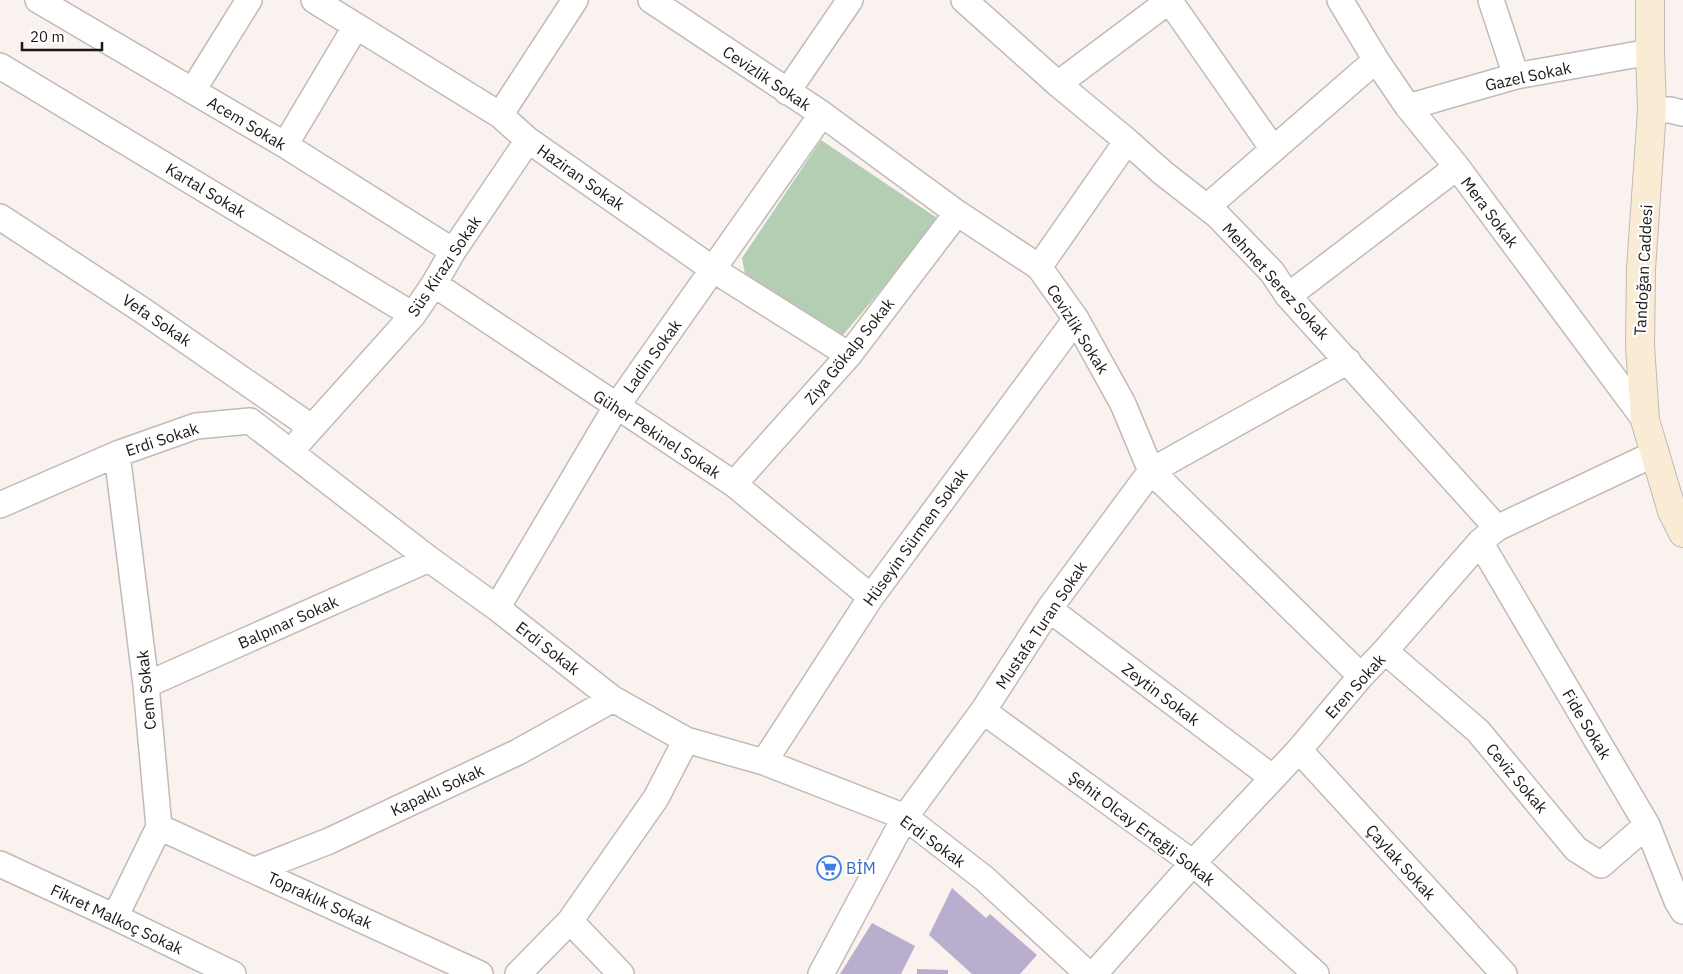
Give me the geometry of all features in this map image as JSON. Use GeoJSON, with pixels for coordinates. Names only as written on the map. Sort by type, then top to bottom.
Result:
{"type":"FeatureCollection","features":[{"type":"Feature","properties":{"kind":"street","name":"Acem Sokak"},"geometry":{"type":"LineString","coordinates":[[38,0],[285,145],[453,251]]}},
{"type":"Feature","properties":{"kind":"street"},"geometry":{"type":"LineString","coordinates":[[193,90],[250,0]]}},
{"type":"Feature","properties":{"kind":"street","name":"Haziran Sokak"},"geometry":{"type":"LineString","coordinates":[[314,0],[500,115],[528,140],[714,270],[849,355]]}},
{"type":"Feature","properties":{"kind":"street"},"geometry":{"type":"LineString","coordinates":[[500,115],[575,0]]}},
{"type":"Feature","properties":{"kind":"street","name":"Cevizlik Sokak"},"geometry":{"type":"LineString","coordinates":[[651,0],[822,114],[956,213],[1039,267],[1076,319],[1123,404],[1151,471],[1361,676]]}},
{"type":"Feature","properties":{"kind":"street"},"geometry":{"type":"LineString","coordinates":[[787,92],[850,0]]}},
{"type":"Feature","properties":{"kind":"street","name":"Mehmet Serez Sokak"},"geometry":{"type":"LineString","coordinates":[[964,0],[1058,84],[1127,140],[1162,173],[1218,216],[1272,272],[1288,296],[1348,361],[1489,535]]}},
{"type":"Feature","properties":{"kind":"street"},"geometry":{"type":"LineString","coordinates":[[1058,84],[1169,0],[1274,149]]}},
{"type":"Feature","properties":{"kind":"street","name":"Mera Sokak"},"geometry":{"type":"LineString","coordinates":[[1340,0],[1376,60],[1408,107],[1457,167],[1645,420]]}},
{"type":"Feature","properties":{"kind":"street"},"geometry":{"type":"LineString","coordinates":[[1491,0],[1516,76]]}},
{"type":"Feature","properties":{"kind":"street","name":"Tandoğan Caddesi"},"geometry":{"type":"LineString","coordinates":[[1650,0],[1652,110],[1642,269],[1640,346],[1645,420],[1672,511],[1683,533]]}},
{"type":"Feature","properties":{"kind":"street"},"geometry":{"type":"LineString","coordinates":[[285,145],[356,26]]}},
{"type":"Feature","properties":{"kind":"street","name":"Gazel Sokak"},"geometry":{"type":"LineString","coordinates":[[1408,107],[1516,76],[1650,52]]}},
{"type":"Feature","properties":{"kind":"street"},"geometry":{"type":"LineString","coordinates":[[1207,207],[1376,60]]}},
{"type":"Feature","properties":{"kind":"street","name":"Kartal Sokak"},"geometry":{"type":"LineString","coordinates":[[0,66],[413,315]]}},
{"type":"Feature","properties":{"kind":"street"},"geometry":{"type":"LineString","coordinates":[[1652,110],[1670,110],[1683,113]]}},
{"type":"Feature","properties":{"kind":"street","name":"Ladin Sokak"},"geometry":{"type":"LineString","coordinates":[[497,608],[616,407],[822,114]]}},
{"type":"Feature","properties":{"kind":"street","name":"Süs Kirazı Sokak"},"geometry":{"type":"LineString","coordinates":[[291,451],[413,315],[453,251],[528,140]]}},
{"type":"Feature","properties":{"kind":"street"},"geometry":{"type":"LineString","coordinates":[[1039,267],[1127,140]]}},
{"type":"Feature","properties":{"kind":"street"},"geometry":{"type":"LineString","coordinates":[[1288,296],[1457,167]]}},
{"type":"Feature","properties":{"kind":"street","name":"Ziya Gökalp Sokak"},"geometry":{"type":"LineString","coordinates":[[734,484],[849,355],[956,213]]}},
{"type":"Feature","properties":{"kind":"street","name":"Vefa Sokak"},"geometry":{"type":"LineString","coordinates":[[0,217],[142,310],[311,427]]}},
{"type":"Feature","properties":{"kind":"street","name":"Güher Pekinel Sokak"},"geometry":{"type":"LineString","coordinates":[[434,284],[734,484],[871,596]]}},
{"type":"Feature","properties":{"kind":"street","name":"Hüseyin Sürmen Sokak"},"geometry":{"type":"LineString","coordinates":[[764,762],[871,596],[1076,319]]}},
{"type":"Feature","properties":{"kind":"street","name":"Mustafa Turan Sokak"},"geometry":{"type":"LineString","coordinates":[[821,974],[905,818],[983,710],[1049,609],[1151,471],[1348,361]]}},
{"type":"Feature","properties":{"kind":"street","name":"Erdi Sokak"},"geometry":{"type":"LineString","coordinates":[[0,505],[117,454],[196,426],[250,421],[429,559],[497,608],[613,699],[686,740],[764,762],[905,818],[985,879],[1088,974]]}},
{"type":"Feature","properties":{"kind":"street","name":"Eren Sokak"},"geometry":{"type":"LineString","coordinates":[[1094,974],[1193,863],[1299,750],[1361,676],[1386,651],[1489,535],[1656,453]]}},
{"type":"Feature","properties":{"kind":"street","name":"Cem Sokak"},"geometry":{"type":"LineString","coordinates":[[117,454],[146,685],[159,827]]}},
{"type":"Feature","properties":{"kind":"street","name":"Fide Sokak"},"geometry":{"type":"LineString","coordinates":[[1489,535],[1647,825],[1677,901],[1683,911]]}},
{"type":"Feature","properties":{"kind":"street","name":"Balpınar Sokak"},"geometry":{"type":"LineString","coordinates":[[146,685],[429,559]]}},
{"type":"Feature","properties":{"kind":"street","name":"Zeytin Sokak"},"geometry":{"type":"LineString","coordinates":[[1049,609],[1273,778]]}},
{"type":"Feature","properties":{"kind":"street","name":"Ceviz Sokak"},"geometry":{"type":"LineString","coordinates":[[1386,651],[1478,731],[1576,849],[1601,865],[1647,825]]}},
{"type":"Feature","properties":{"kind":"street","name":"Kapaklı Sokak"},"geometry":{"type":"LineString","coordinates":[[255,870],[329,842],[518,752],[613,699]]}},
{"type":"Feature","properties":{"kind":"street","name":"Şehit Olcay Erteğli Sokak"},"geometry":{"type":"LineString","coordinates":[[983,710],[1193,863],[1316,974]]}},
{"type":"Feature","properties":{"kind":"street"},"geometry":{"type":"LineString","coordinates":[[518,974],[570,921],[656,798],[686,740]]}},
{"type":"Feature","properties":{"kind":"street","name":"Çaylak Sokak"},"geometry":{"type":"LineString","coordinates":[[1299,750],[1504,974]]}},
{"type":"Feature","properties":{"kind":"street"},"geometry":{"type":"LineString","coordinates":[[115,917],[159,827]]}},
{"type":"Feature","properties":{"kind":"street","name":"Topraklık Sokak"},"geometry":{"type":"LineString","coordinates":[[159,827],[480,974]]}},
{"type":"Feature","properties":{"kind":"street","name":"Fikret Malkoç Sokak"},"geometry":{"type":"LineString","coordinates":[[0,864],[233,974]]}},
{"type":"Feature","properties":{"kind":"street"},"geometry":{"type":"LineString","coordinates":[[570,921],[621,974]]}},
{"type":"Feature","properties":{"kind":"green space"},"geometry":{"type":"Polygon","coordinates":[[[821,140],[940,220],[843,335],[745,274],[742,258],[821,140]]]}},
{"type":"Feature","properties":{"kind":"building"},"geometry":{"type":"Polygon","coordinates":[[[952,888],[986,918],[990,914],[1037,955],[1020,974],[972,974],[929,935],[952,888]]]}},
{"type":"Feature","properties":{"kind":"building"},"geometry":{"type":"Polygon","coordinates":[[[872,923],[915,946],[901,974],[840,974],[872,923]]]}},
{"type":"Feature","properties":{"kind":"building"},"geometry":{"type":"Polygon","coordinates":[[[917,969],[948,970],[948,974],[917,974],[917,969]]]}},
{"type":"Feature","properties":{"kind":"place","name":"BİM"},"geometry":{"type":"Point","coordinates":[829,868]}}]}
